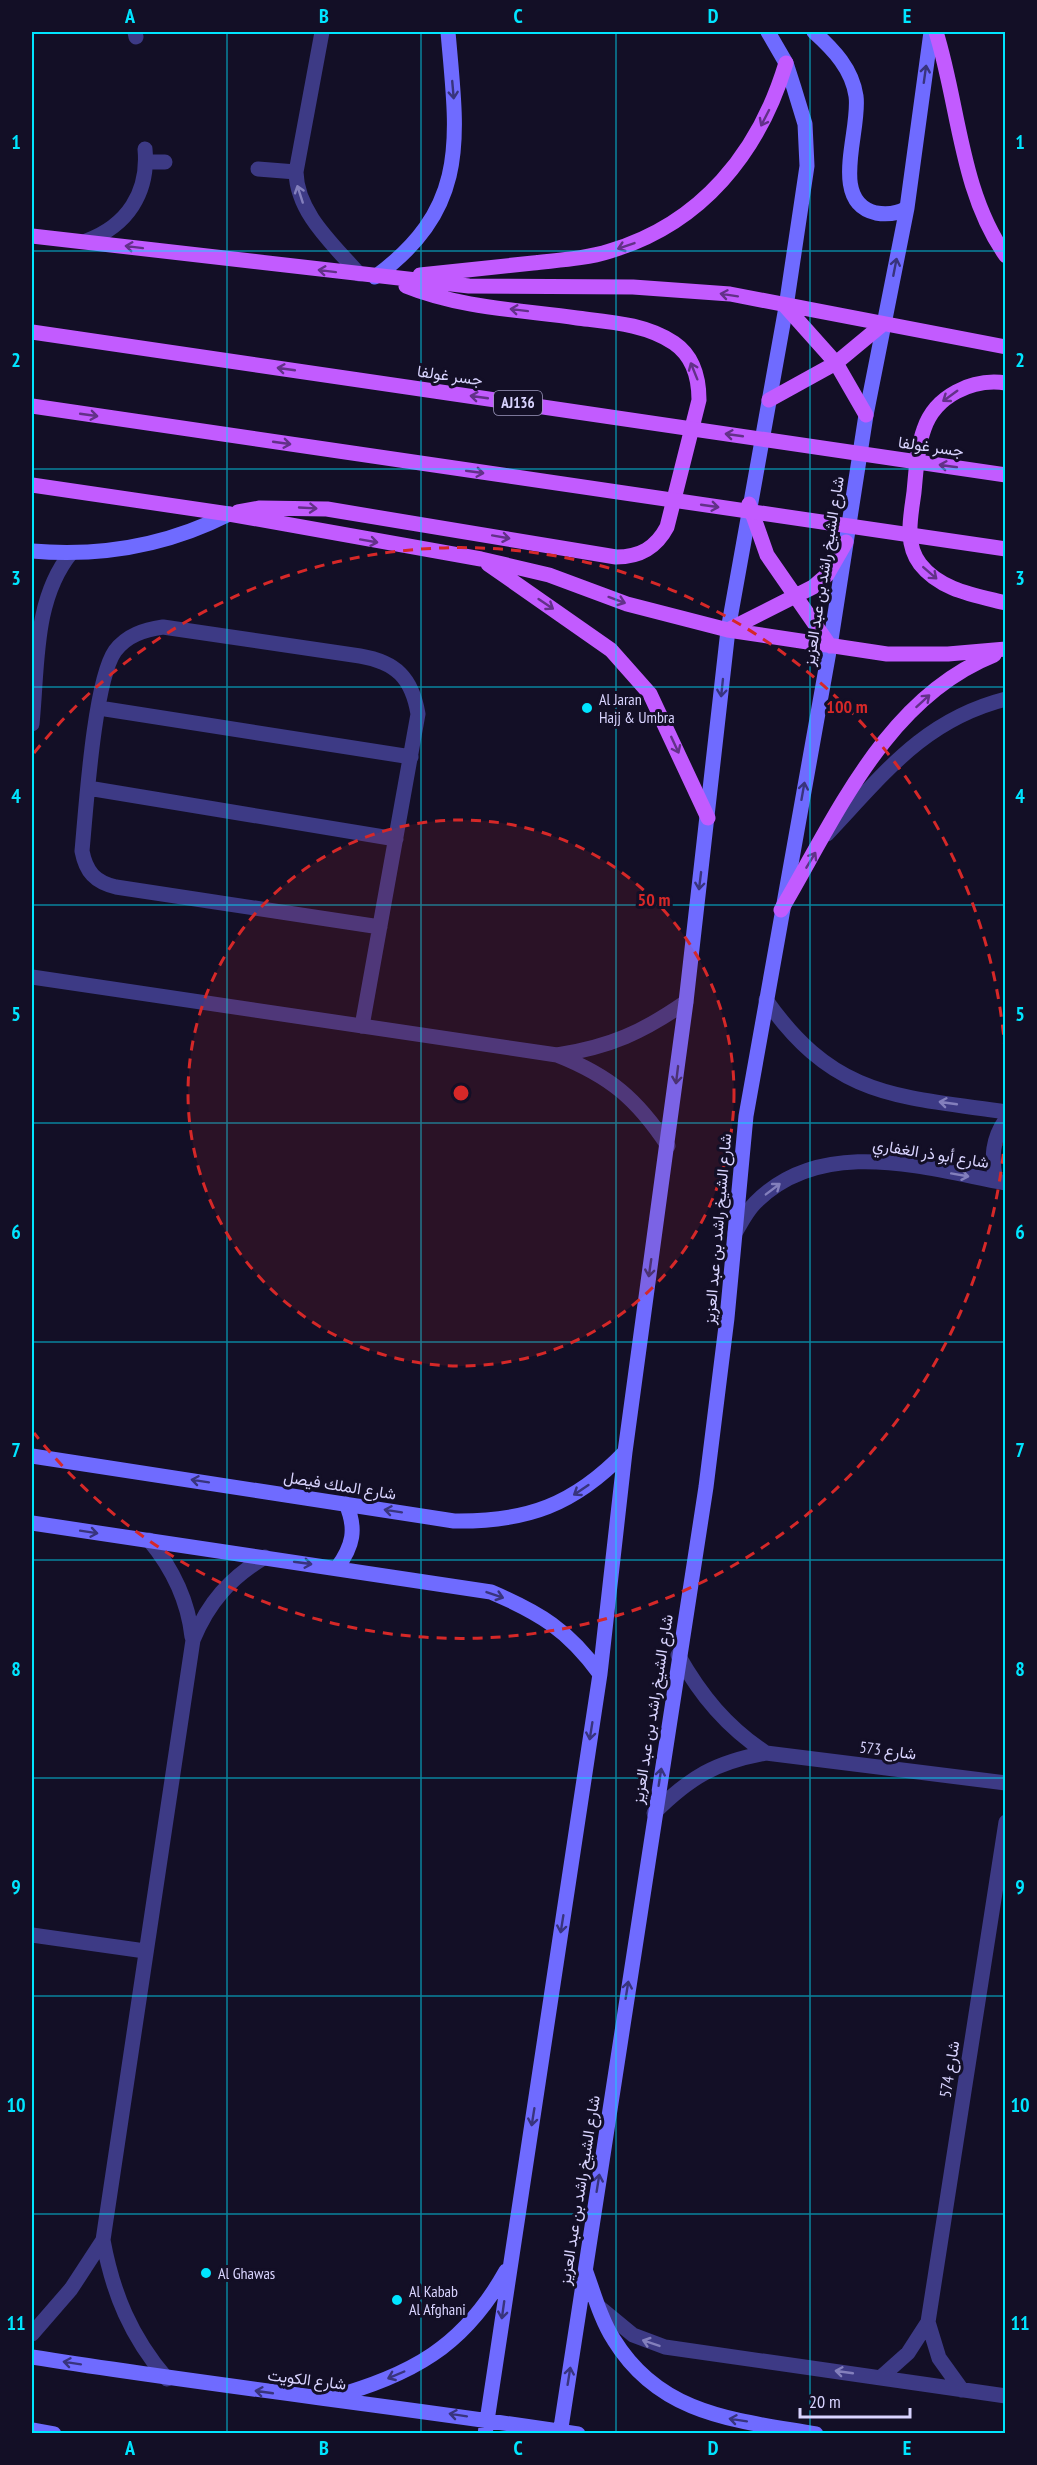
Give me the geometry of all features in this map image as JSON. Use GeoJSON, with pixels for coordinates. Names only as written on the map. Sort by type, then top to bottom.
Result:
{"type":"FeatureCollection","features":[{"type":"Feature","properties":{"kind":"main road"},"geometry":{"type":"LineString","coordinates":[[380,278],[416,241],[432,218],[452,170],[456,123],[448,32]]}},
{"type":"Feature","properties":{"kind":"main road"},"geometry":{"type":"LineString","coordinates":[[486,2427],[600,1674],[625,1452],[686,1002],[728,630],[786,307],[807,166],[805,124],[786,63],[768,32]]}},
{"type":"Feature","properties":{"kind":"main road"},"geometry":{"type":"LineString","coordinates":[[814,32],[845,65],[856,97],[857,114],[849,181],[853,194],[860,205],[871,212],[884,215],[898,213],[907,208]]}},
{"type":"Feature","properties":{"kind":"main road","name":"شارع الشيخ راشد بن عبد العزيز"},"geometry":{"type":"LineString","coordinates":[[560,2432],[678,1655],[706,1487],[746,1116],[830,646],[866,415],[907,208],[931,32]]}},
{"type":"Feature","properties":{"kind":"main road"},"geometry":{"type":"LineString","coordinates":[[936,32],[948,71],[973,186],[989,229],[1005,256]]}},
{"type":"Feature","properties":{"kind":"main road"},"geometry":{"type":"LineString","coordinates":[[380,278],[575,259],[608,252],[640,241],[670,225],[698,206],[722,183],[743,157],[770,110],[786,63]]}},
{"type":"Feature","properties":{"kind":"main road"},"geometry":{"type":"LineString","coordinates":[[32,236],[380,278],[469,286],[688,290],[730,294],[786,307],[1005,346]]}},
{"type":"Feature","properties":{"kind":"main road"},"geometry":{"type":"LineString","coordinates":[[32,551],[71,553],[148,546],[202,528],[229,514],[260,508],[327,509],[616,557],[642,553],[661,538],[668,527],[699,400],[699,383],[694,368],[680,349],[660,336],[625,324],[464,302],[380,278]]}},
{"type":"Feature","properties":{"kind":"main road"},"geometry":{"type":"LineString","coordinates":[[786,307],[836,363],[866,415]]}},
{"type":"Feature","properties":{"kind":"main road"},"geometry":{"type":"LineString","coordinates":[[769,400],[836,363],[883,324]]}},
{"type":"Feature","properties":{"kind":"main road","name":"جسر غولفا"},"geometry":{"type":"LineString","coordinates":[[32,332],[1005,475]]}},
{"type":"Feature","properties":{"kind":"main road"},"geometry":{"type":"LineString","coordinates":[[1005,383],[980,383],[962,388],[946,398],[933,411],[924,428],[920,446],[909,533],[918,562],[945,585],[1005,603]]}},
{"type":"Feature","properties":{"kind":"main road"},"geometry":{"type":"LineString","coordinates":[[32,406],[1005,549]]}},
{"type":"Feature","properties":{"kind":"main road"},"geometry":{"type":"LineString","coordinates":[[32,485],[229,514],[481,559],[549,575],[627,604],[728,630],[897,655],[1005,650]]}},
{"type":"Feature","properties":{"kind":"main road"},"geometry":{"type":"LineString","coordinates":[[749,504],[767,555],[830,646]]}},
{"type":"Feature","properties":{"kind":"main road"},"geometry":{"type":"LineString","coordinates":[[728,630],[796,596],[827,575],[846,542]]}},
{"type":"Feature","properties":{"kind":"main road"},"geometry":{"type":"LineString","coordinates":[[481,559],[611,650],[650,694],[708,818]]}},
{"type":"Feature","properties":{"kind":"main road"},"geometry":{"type":"LineString","coordinates":[[781,910],[873,756],[899,724],[938,688],[961,672],[1005,650]]}},
{"type":"Feature","properties":{"kind":"main road","name":"شارع الملك فيصل"},"geometry":{"type":"LineString","coordinates":[[32,1456],[454,1521],[518,1518],[548,1508],[577,1494],[603,1475],[625,1452]]}},
{"type":"Feature","properties":{"kind":"main road"},"geometry":{"type":"LineString","coordinates":[[337,1568],[352,1543],[354,1530],[346,1504]]}},
{"type":"Feature","properties":{"kind":"main road"},"geometry":{"type":"LineString","coordinates":[[32,1523],[491,1593],[524,1606],[553,1624],[580,1646],[600,1674]]}},
{"type":"Feature","properties":{"kind":"main road"},"geometry":{"type":"LineString","coordinates":[[322,2400],[400,2375],[434,2355],[465,2329],[491,2298],[510,2263]]}},
{"type":"Feature","properties":{"kind":"main road"},"geometry":{"type":"LineString","coordinates":[[585,2269],[612,2338],[632,2366],[658,2389],[688,2407],[720,2418],[816,2433]]}},
{"type":"Feature","properties":{"kind":"main road","name":"شارع الكويت"},"geometry":{"type":"LineString","coordinates":[[32,2357],[486,2427],[578,2433]]}},
{"type":"Feature","properties":{"kind":"main road"},"geometry":{"type":"LineString","coordinates":[[32,2430],[54,2433]]}},
{"type":"Feature","properties":{"kind":"street"},"geometry":{"type":"LineString","coordinates":[[322,32],[296,172],[297,189],[304,206],[359,274]]}},
{"type":"Feature","properties":{"kind":"street"},"geometry":{"type":"LineString","coordinates":[[86,241],[103,235],[129,212],[139,196],[145,156],[165,162]]}},
{"type":"Feature","properties":{"kind":"street"},"geometry":{"type":"LineString","coordinates":[[258,169],[296,172]]}},
{"type":"Feature","properties":{"kind":"street"},"geometry":{"type":"LineString","coordinates":[[32,724],[39,595],[71,553]]}},
{"type":"Feature","properties":{"kind":"street"},"geometry":{"type":"LineString","coordinates":[[363,1026],[418,714],[415,696],[407,680],[394,667],[378,659],[360,656],[163,627],[145,630],[129,637],[116,650],[107,666],[99,708],[82,851],[84,861],[95,879],[105,884],[380,927]]}},
{"type":"Feature","properties":{"kind":"street"},"geometry":{"type":"LineString","coordinates":[[825,836],[919,740],[949,719],[1005,699]]}},
{"type":"Feature","properties":{"kind":"street"},"geometry":{"type":"LineString","coordinates":[[99,708],[411,757]]}},
{"type":"Feature","properties":{"kind":"street"},"geometry":{"type":"LineString","coordinates":[[88,788],[396,839]]}},
{"type":"Feature","properties":{"kind":"street"},"geometry":{"type":"LineString","coordinates":[[32,977],[557,1055],[591,1069],[622,1089],[648,1115],[668,1146]]}},
{"type":"Feature","properties":{"kind":"street"},"geometry":{"type":"LineString","coordinates":[[766,1000],[786,1028],[810,1053],[839,1073],[870,1088],[904,1097],[1005,1112]]}},
{"type":"Feature","properties":{"kind":"street"},"geometry":{"type":"LineString","coordinates":[[557,1055],[592,1050],[625,1039],[656,1023],[686,1002]]}},
{"type":"Feature","properties":{"kind":"street"},"geometry":{"type":"LineString","coordinates":[[1001,1182],[992,1164],[993,1146],[1005,1119]]}},
{"type":"Feature","properties":{"kind":"street","name":"شارع أبو ذر الغفاري"},"geometry":{"type":"LineString","coordinates":[[735,1233],[755,1203],[784,1181],[818,1166],[863,1161],[1001,1182]]}},
{"type":"Feature","properties":{"kind":"street"},"geometry":{"type":"LineString","coordinates":[[149,1540],[175,1577],[190,1618],[193,1640]]}},
{"type":"Feature","properties":{"kind":"street"},"geometry":{"type":"LineString","coordinates":[[167,2379],[147,2355],[122,2310],[109,2271],[103,2240],[193,1640],[201,1619],[228,1583],[265,1557]]}},
{"type":"Feature","properties":{"kind":"street","name":"شارع 573"},"geometry":{"type":"LineString","coordinates":[[678,1655],[706,1701],[724,1721],[766,1753]]}},
{"type":"Feature","properties":{"kind":"street","name":"شارع 573"},"geometry":{"type":"LineString","coordinates":[[654,1813],[678,1789],[704,1771],[734,1759],[766,1753],[1005,1784]]}},
{"type":"Feature","properties":{"kind":"street","name":"شارع 574"},"geometry":{"type":"LineString","coordinates":[[880,2378],[908,2353],[928,2322],[1005,1822]]}},
{"type":"Feature","properties":{"kind":"street"},"geometry":{"type":"LineString","coordinates":[[32,1935],[145,1951]]}},
{"type":"Feature","properties":{"kind":"street"},"geometry":{"type":"LineString","coordinates":[[32,2334],[71,2289],[103,2240]]}},
{"type":"Feature","properties":{"kind":"street"},"geometry":{"type":"LineString","coordinates":[[599,2307],[633,2335],[665,2347],[1005,2396]]}},
{"type":"Feature","properties":{"kind":"street","name":"شارع 574"},"geometry":{"type":"LineString","coordinates":[[928,2322],[939,2358],[962,2390]]}},
{"type":"Feature","properties":{"kind":"place","name":"Al Jaran Hajj & Umbra"},"geometry":{"type":"Point","coordinates":[587,708]}},
{"type":"Feature","properties":{"kind":"place","name":"Al Ghawas"},"geometry":{"type":"Point","coordinates":[206,2273]}},
{"type":"Feature","properties":{"kind":"place","name":"Al Kabab Al Afghani"},"geometry":{"type":"Point","coordinates":[397,2300]}}]}
